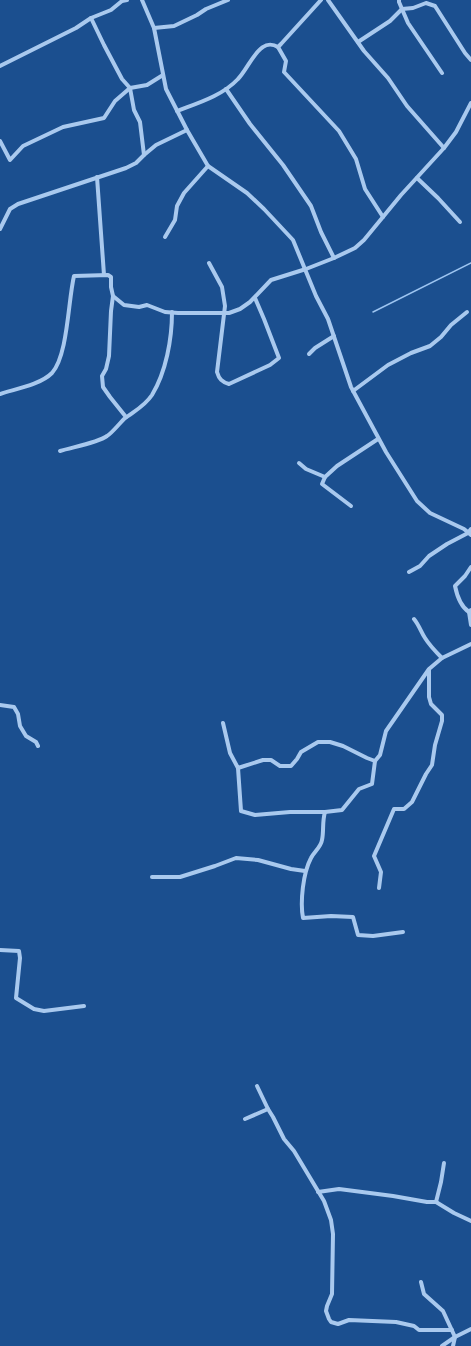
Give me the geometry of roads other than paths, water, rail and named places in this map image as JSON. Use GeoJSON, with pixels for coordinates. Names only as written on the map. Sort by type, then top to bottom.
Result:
{"type":"FeatureCollection","features":[{"type":"Feature","properties":{"kind":"street"},"geometry":{"type":"LineString","coordinates":[[0,66],[76,28],[91,18],[110,10],[122,1],[127,0]]}},
{"type":"Feature","properties":{"kind":"street"},"geometry":{"type":"LineString","coordinates":[[142,0],[154,28],[166,89],[208,166],[247,193],[293,240],[316,296],[328,319],[354,391],[378,439],[417,501],[430,513],[470,532]]}},
{"type":"Feature","properties":{"kind":"street"},"geometry":{"type":"LineString","coordinates":[[154,28],[174,26],[206,9],[228,0]]}},
{"type":"Feature","properties":{"kind":"street"},"geometry":{"type":"LineString","coordinates":[[278,47],[321,0]]}},
{"type":"Feature","properties":{"kind":"street"},"geometry":{"type":"LineString","coordinates":[[328,0],[364,51],[388,78],[407,106],[444,148]]}},
{"type":"Feature","properties":{"kind":"street"},"geometry":{"type":"LineString","coordinates":[[399,0],[408,24],[442,73]]}},
{"type":"Feature","properties":{"kind":"street"},"geometry":{"type":"LineString","coordinates":[[358,42],[390,20],[402,9],[413,8],[426,3],[436,6],[465,53],[471,60]]}},
{"type":"Feature","properties":{"kind":"street"},"geometry":{"type":"LineString","coordinates":[[91,18],[122,79],[130,88],[134,110],[140,122],[144,154]]}},
{"type":"Feature","properties":{"kind":"street"},"geometry":{"type":"LineString","coordinates":[[177,111],[210,98],[238,79],[262,47],[272,45],[278,47],[286,61],[284,72],[339,131],[356,159],[365,189],[383,217]]}},
{"type":"Feature","properties":{"kind":"street"},"geometry":{"type":"LineString","coordinates":[[0,142],[10,160],[23,146],[63,127],[104,118],[115,101],[130,88],[147,85],[163,75]]}},
{"type":"Feature","properties":{"kind":"street"},"geometry":{"type":"LineString","coordinates":[[226,88],[250,124],[283,165],[311,206],[321,232],[334,258]]}},
{"type":"Feature","properties":{"kind":"street"},"geometry":{"type":"LineString","coordinates":[[113,296],[124,305],[147,305],[165,312],[229,313],[246,306],[272,280],[306,269],[355,248],[364,240],[401,195],[444,148],[456,132],[471,103]]}},
{"type":"Feature","properties":{"kind":"street"},"geometry":{"type":"LineString","coordinates":[[0,229],[10,209],[18,204],[126,168],[136,163],[144,154],[156,145],[187,130]]}},
{"type":"Feature","properties":{"kind":"street"},"geometry":{"type":"LineString","coordinates":[[165,237],[175,220],[177,206],[180,200],[193,182],[208,166]]}},
{"type":"Feature","properties":{"kind":"street"},"geometry":{"type":"LineString","coordinates":[[97,177],[104,275]]}},
{"type":"Feature","properties":{"kind":"street"},"geometry":{"type":"LineString","coordinates":[[417,178],[460,222]]}},
{"type":"Feature","properties":{"kind":"street"},"geometry":{"type":"LineString","coordinates":[[209,263],[222,287],[225,306],[219,347],[219,366],[217,372],[219,378],[224,383],[229,384],[270,365],[279,358],[255,298]]}},
{"type":"Feature","properties":{"kind":"street"},"geometry":{"type":"LineString","coordinates":[[0,394],[29,385],[44,378],[52,372],[61,354],[64,341],[74,276],[108,275],[111,277],[113,296],[109,356],[106,369],[102,376],[103,387],[126,417]]}},
{"type":"Feature","properties":{"kind":"street"},"geometry":{"type":"LineString","coordinates":[[60,451],[90,443],[108,436],[126,417],[138,409],[152,395],[163,369],[172,336],[172,312]]}},
{"type":"Feature","properties":{"kind":"street"},"geometry":{"type":"LineString","coordinates":[[354,391],[388,365],[411,353],[430,346],[441,337],[451,325],[467,312]]}},
{"type":"Feature","properties":{"kind":"street"},"geometry":{"type":"LineString","coordinates":[[310,354],[315,348],[334,336]]}},
{"type":"Feature","properties":{"kind":"street"},"geometry":{"type":"LineString","coordinates":[[351,506],[322,484],[325,477],[342,463],[378,439]]}},
{"type":"Feature","properties":{"kind":"street"},"geometry":{"type":"LineString","coordinates":[[299,463],[306,469],[325,477]]}},
{"type":"Feature","properties":{"kind":"street"},"geometry":{"type":"LineString","coordinates":[[409,572],[420,566],[429,556],[447,544],[470,532]]}},
{"type":"Feature","properties":{"kind":"street"},"geometry":{"type":"LineString","coordinates":[[471,566],[465,576],[455,586],[462,606],[470,611],[471,625]]}},
{"type":"Feature","properties":{"kind":"street"},"geometry":{"type":"LineString","coordinates":[[414,619],[421,628],[424,637],[442,658]]}},
{"type":"Feature","properties":{"kind":"street"},"geometry":{"type":"LineString","coordinates":[[223,723],[230,753],[238,768],[241,811],[255,815],[342,810],[359,789],[372,784],[375,761],[380,754],[386,731],[429,669],[442,658],[471,644]]}},
{"type":"Feature","properties":{"kind":"street"},"geometry":{"type":"LineString","coordinates":[[378,888],[381,872],[374,856],[394,809],[404,808],[412,802],[432,765],[442,715],[431,704],[429,697],[429,669]]}},
{"type":"Feature","properties":{"kind":"street"},"geometry":{"type":"LineString","coordinates":[[0,705],[14,706],[18,714],[20,726],[26,736],[36,742],[38,746]]}},
{"type":"Feature","properties":{"kind":"street"},"geometry":{"type":"LineString","coordinates":[[238,768],[263,760],[272,760],[280,766],[291,766],[301,752],[318,742],[330,742],[343,746],[375,761]]}},
{"type":"Feature","properties":{"kind":"street"},"geometry":{"type":"LineString","coordinates":[[325,812],[322,820],[322,840],[305,871],[302,911],[303,918],[331,916],[353,917],[358,934],[373,936],[403,932]]}},
{"type":"Feature","properties":{"kind":"street"},"geometry":{"type":"LineString","coordinates":[[152,877],[180,877],[236,858],[258,860],[291,869],[305,871]]}},
{"type":"Feature","properties":{"kind":"street"},"geometry":{"type":"LineString","coordinates":[[0,950],[19,951],[20,958],[16,998],[34,1009],[44,1011],[84,1006]]}},
{"type":"Feature","properties":{"kind":"street"},"geometry":{"type":"LineString","coordinates":[[257,1086],[284,1139],[294,1151],[324,1201],[332,1225],[332,1294],[326,1306],[331,1322],[338,1324],[349,1320],[396,1322],[414,1326],[419,1330],[452,1330]]}},
{"type":"Feature","properties":{"kind":"street"},"geometry":{"type":"LineString","coordinates":[[245,1119],[268,1109]]}},
{"type":"Feature","properties":{"kind":"street"},"geometry":{"type":"LineString","coordinates":[[436,1202],[444,1163]]}},
{"type":"Feature","properties":{"kind":"street"},"geometry":{"type":"LineString","coordinates":[[318,1192],[339,1189],[436,1202],[454,1214],[471,1221]]}},
{"type":"Feature","properties":{"kind":"street"},"geometry":{"type":"LineString","coordinates":[[421,1282],[424,1294],[444,1311],[455,1337],[453,1346]]}},
{"type":"Feature","properties":{"kind":"street"},"geometry":{"type":"LineString","coordinates":[[442,1346],[471,1328]]}},
{"type":"Feature","properties":{"kind":"waterway"},"geometry":{"type":"LineString","coordinates":[[373,312],[471,263]]}}]}
